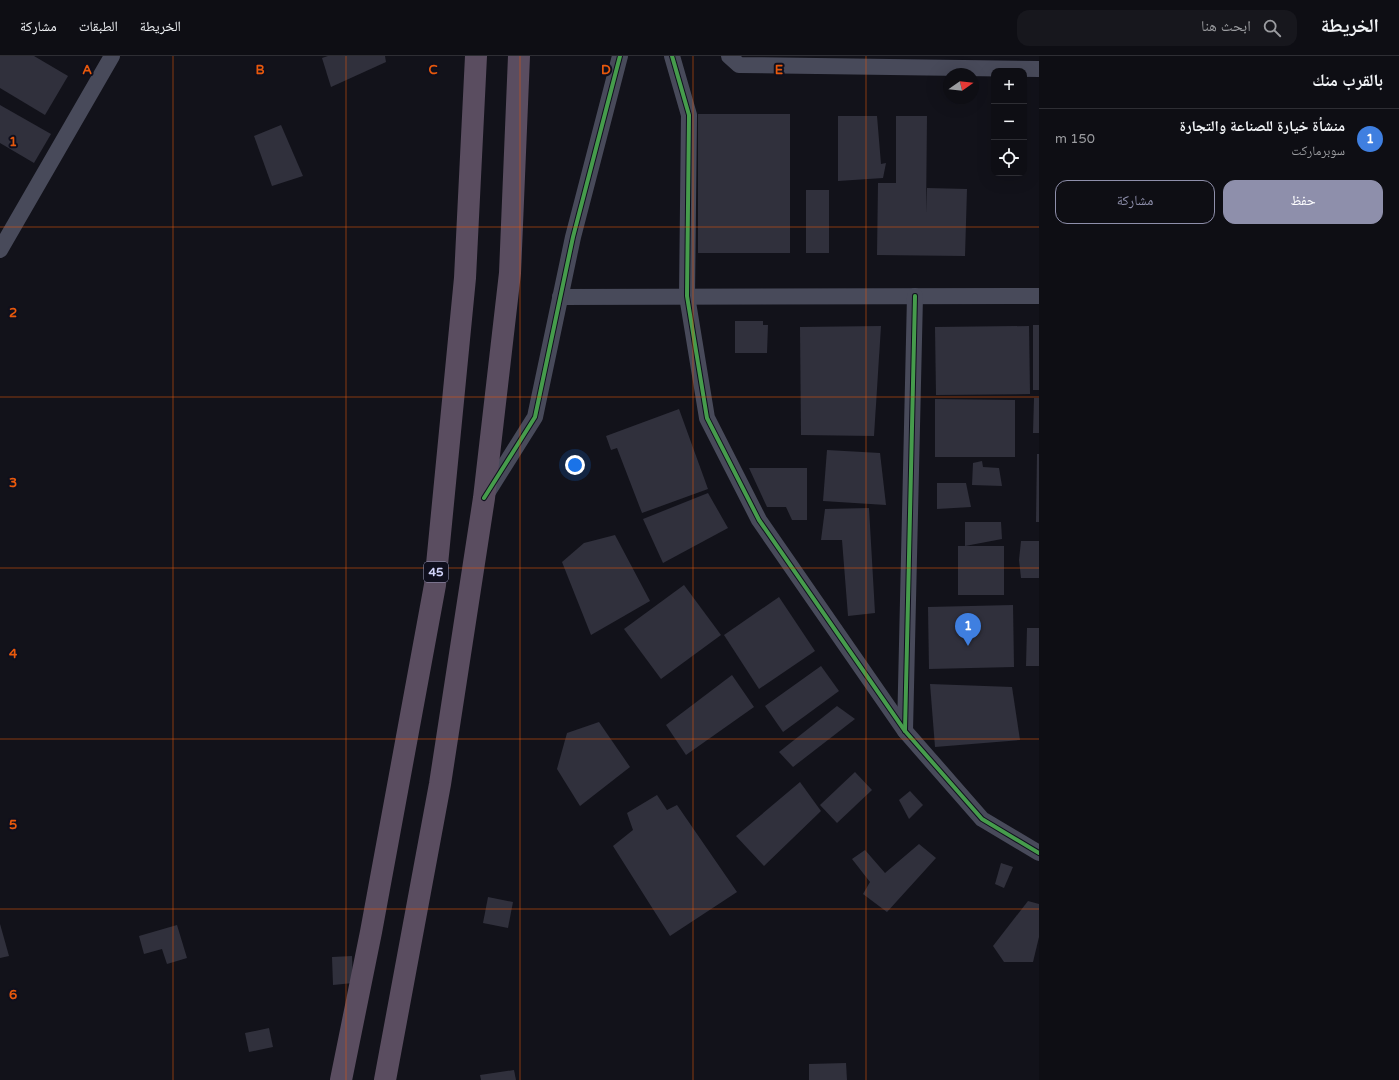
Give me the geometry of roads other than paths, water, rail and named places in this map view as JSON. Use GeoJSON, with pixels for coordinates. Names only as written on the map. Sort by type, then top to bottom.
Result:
{"type":"FeatureCollection","features":[{"type":"Feature","properties":{"kind":"highway","name":"45"},"geometry":{"type":"LineString","coordinates":[[341,1080],[372,932],[435,585],[465,278],[476,56]]}},
{"type":"Feature","properties":{"kind":"highway"},"geometry":{"type":"LineString","coordinates":[[385,1080],[440,784],[484,498],[510,273],[519,56]]}},
{"type":"Feature","properties":{"kind":"street"},"geometry":{"type":"LineString","coordinates":[[0,250],[112,56]]}},
{"type":"Feature","properties":{"kind":"street"},"geometry":{"type":"LineString","coordinates":[[484,498],[535,417],[573,237],[620,56]]}},
{"type":"Feature","properties":{"kind":"street"},"geometry":{"type":"LineString","coordinates":[[672,56],[689,115],[687,296],[707,418],[758,520],[905,731],[982,819],[1039,853]]}},
{"type":"Feature","properties":{"kind":"street"},"geometry":{"type":"LineString","coordinates":[[729,56],[739,65],[1039,69]]}},
{"type":"Feature","properties":{"kind":"street"},"geometry":{"type":"LineString","coordinates":[[560,298],[687,296],[1039,296]]}},
{"type":"Feature","properties":{"kind":"street"},"geometry":{"type":"LineString","coordinates":[[905,731],[915,296]]}},
{"type":"Feature","properties":{"kind":"place","name":"منشأة خيارة للصناعة والتجارة"},"geometry":{"type":"Point","coordinates":[968,646]}}]}
